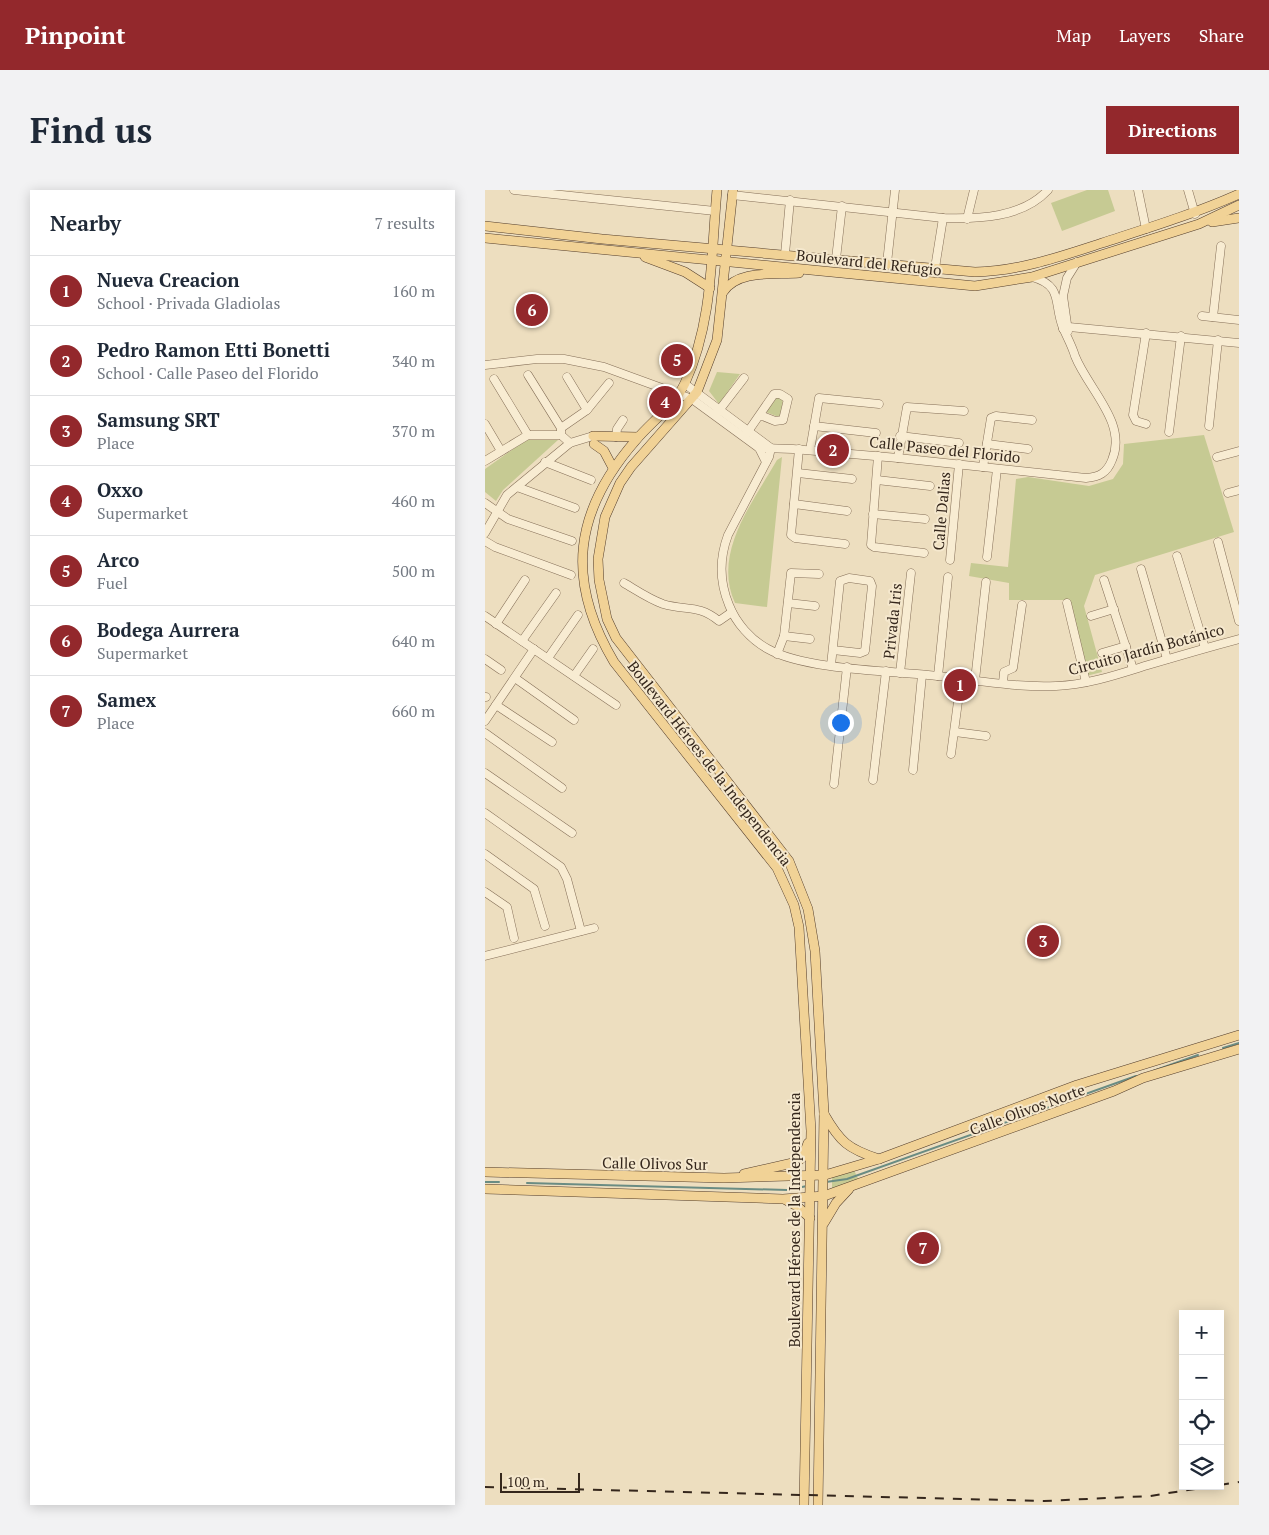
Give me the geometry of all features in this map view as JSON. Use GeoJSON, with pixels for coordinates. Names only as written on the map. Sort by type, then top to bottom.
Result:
{"type":"FeatureCollection","features":[{"type":"Feature","properties":{"kind":"main road","name":"Boulevard Héroes de la Independencia"},"geometry":{"type":"LineString","coordinates":[[717,190],[713,259],[703,338],[685,384],[679,393],[638,437],[613,468],[594,505],[587,526],[583,556],[586,598],[596,629],[614,662],[777,868],[793,905],[799,927],[811,1131],[804,1505]]}},
{"type":"Feature","properties":{"kind":"main road","name":"Boulevard Héroes de la Independencia"},"geometry":{"type":"LineString","coordinates":[[732,193],[727,260],[717,340],[694,395],[631,467],[612,500],[601,537],[598,559],[602,600],[607,619],[626,653],[789,861],[804,895],[812,929],[824,1113],[825,1175],[818,1505]]}},
{"type":"Feature","properties":{"kind":"main road","name":"Boulevard del Refugio"},"geometry":{"type":"LineString","coordinates":[[485,226],[728,250],[935,268],[994,271],[1029,266],[1195,214],[1239,194]]}},
{"type":"Feature","properties":{"kind":"main road","name":"Boulevard del Refugio"},"geometry":{"type":"LineString","coordinates":[[485,238],[638,254],[727,260],[826,272],[975,286],[1032,277],[1199,224],[1239,205]]}},
{"type":"Feature","properties":{"kind":"main road"},"geometry":{"type":"LineString","coordinates":[[1199,224],[1239,218]]}},
{"type":"Feature","properties":{"kind":"main road"},"geometry":{"type":"LineString","coordinates":[[638,254],[685,272],[710,288]]}},
{"type":"Feature","properties":{"kind":"main road"},"geometry":{"type":"LineString","coordinates":[[723,293],[728,285],[746,276],[826,272]]}},
{"type":"Feature","properties":{"kind":"main road"},"geometry":{"type":"LineString","coordinates":[[593,440],[638,437]]}},
{"type":"Feature","properties":{"kind":"main road"},"geometry":{"type":"LineString","coordinates":[[593,440],[605,451],[613,468]]}},
{"type":"Feature","properties":{"kind":"main road"},"geometry":{"type":"LineString","coordinates":[[760,846],[769,845],[789,861]]}},
{"type":"Feature","properties":{"kind":"main road","name":"Calle Olivos Norte"},"geometry":{"type":"LineString","coordinates":[[825,1175],[879,1159],[1077,1085],[1239,1035]]}},
{"type":"Feature","properties":{"kind":"main road","name":"Calle Olivos Norte"},"geometry":{"type":"LineString","coordinates":[[824,1196],[1115,1091],[1143,1078],[1239,1049]]}},
{"type":"Feature","properties":{"kind":"main road"},"geometry":{"type":"LineString","coordinates":[[824,1113],[843,1143],[879,1159]]}},
{"type":"Feature","properties":{"kind":"main road"},"geometry":{"type":"LineString","coordinates":[[723,1178],[797,1162],[806,1151],[811,1131]]}},
{"type":"Feature","properties":{"kind":"main road","name":"Calle Olivos Sur"},"geometry":{"type":"LineString","coordinates":[[485,1172],[723,1178],[825,1175]]}},
{"type":"Feature","properties":{"kind":"main road"},"geometry":{"type":"LineString","coordinates":[[824,1223],[836,1203],[852,1187]]}},
{"type":"Feature","properties":{"kind":"main road","name":"Calle Olivos Sur"},"geometry":{"type":"LineString","coordinates":[[485,1189],[783,1199],[824,1196]]}},
{"type":"Feature","properties":{"kind":"main road"},"geometry":{"type":"LineString","coordinates":[[783,1199],[797,1206],[810,1218]]}},
{"type":"Feature","properties":{"kind":"street"},"geometry":{"type":"LineString","coordinates":[[514,190],[715,212]]}},
{"type":"Feature","properties":{"kind":"street"},"geometry":{"type":"LineString","coordinates":[[887,263],[895,190]]}},
{"type":"Feature","properties":{"kind":"street"},"geometry":{"type":"LineString","coordinates":[[967,219],[973,190]]}},
{"type":"Feature","properties":{"kind":"street"},"geometry":{"type":"LineString","coordinates":[[1137,190],[1147,229]]}},
{"type":"Feature","properties":{"kind":"street"},"geometry":{"type":"LineString","coordinates":[[1188,190],[1195,214]]}},
{"type":"Feature","properties":{"kind":"street"},"geometry":{"type":"LineString","coordinates":[[732,193],[943,218],[967,219],[996,216],[1030,206],[1045,191]]}},
{"type":"Feature","properties":{"kind":"street"},"geometry":{"type":"LineString","coordinates":[[785,254],[790,200]]}},
{"type":"Feature","properties":{"kind":"street"},"geometry":{"type":"LineString","coordinates":[[836,259],[842,206]]}},
{"type":"Feature","properties":{"kind":"street"},"geometry":{"type":"LineString","coordinates":[[935,268],[943,218]]}},
{"type":"Feature","properties":{"kind":"street"},"geometry":{"type":"LineString","coordinates":[[1213,317],[1221,246]]}},
{"type":"Feature","properties":{"kind":"street"},"geometry":{"type":"LineString","coordinates":[[1077,262],[1067,278],[1060,296],[1067,330],[1146,333],[1239,343]]}},
{"type":"Feature","properties":{"kind":"street"},"geometry":{"type":"LineString","coordinates":[[1032,277],[1045,281],[1060,296]]}},
{"type":"Feature","properties":{"kind":"street"},"geometry":{"type":"LineString","coordinates":[[1202,316],[1239,320]]}},
{"type":"Feature","properties":{"kind":"street","name":"Calle Paseo del Florido"},"geometry":{"type":"LineString","coordinates":[[759,448],[799,449],[1086,478],[1097,477],[1109,467],[1114,456],[1115,427],[1077,359],[1067,330]]}},
{"type":"Feature","properties":{"kind":"street"},"geometry":{"type":"LineString","coordinates":[[1145,424],[1136,421],[1133,415],[1146,333]]}},
{"type":"Feature","properties":{"kind":"street"},"geometry":{"type":"LineString","coordinates":[[1169,432],[1181,336]]}},
{"type":"Feature","properties":{"kind":"street"},"geometry":{"type":"LineString","coordinates":[[1209,426],[1219,340]]}},
{"type":"Feature","properties":{"kind":"street"},"geometry":{"type":"LineString","coordinates":[[485,365],[537,359],[564,359],[604,367],[665,390],[694,395]]}},
{"type":"Feature","properties":{"kind":"street"},"geometry":{"type":"LineString","coordinates":[[528,375],[561,432],[574,442]]}},
{"type":"Feature","properties":{"kind":"street"},"geometry":{"type":"LineString","coordinates":[[567,377],[587,410]]}},
{"type":"Feature","properties":{"kind":"street"},"geometry":{"type":"LineString","coordinates":[[717,413],[744,378]]}},
{"type":"Feature","properties":{"kind":"street"},"geometry":{"type":"LineString","coordinates":[[494,379],[528,435]]}},
{"type":"Feature","properties":{"kind":"street"},"geometry":{"type":"LineString","coordinates":[[485,461],[528,435],[561,432],[587,410],[609,383]]}},
{"type":"Feature","properties":{"kind":"street"},"geometry":{"type":"LineString","coordinates":[[685,384],[694,395],[744,438],[759,448],[766,462]]}},
{"type":"Feature","properties":{"kind":"street"},"geometry":{"type":"LineString","coordinates":[[810,450],[819,398],[879,404]]}},
{"type":"Feature","properties":{"kind":"street"},"geometry":{"type":"LineString","coordinates":[[898,458],[900,436],[907,406],[964,411]]}},
{"type":"Feature","properties":{"kind":"street"},"geometry":{"type":"LineString","coordinates":[[717,413],[749,430],[771,448]]}},
{"type":"Feature","properties":{"kind":"street"},"geometry":{"type":"LineString","coordinates":[[744,438],[760,415]]}},
{"type":"Feature","properties":{"kind":"street"},"geometry":{"type":"LineString","coordinates":[[983,467],[991,418],[993,416],[1032,420]]}},
{"type":"Feature","properties":{"kind":"street"},"geometry":{"type":"LineString","coordinates":[[616,437],[617,428],[623,420]]}},
{"type":"Feature","properties":{"kind":"street"},"geometry":{"type":"LineString","coordinates":[[485,424],[501,451]]}},
{"type":"Feature","properties":{"kind":"street"},"geometry":{"type":"LineString","coordinates":[[814,426],[876,433]]}},
{"type":"Feature","properties":{"kind":"street"},"geometry":{"type":"LineString","coordinates":[[900,436],[959,443]]}},
{"type":"Feature","properties":{"kind":"street"},"geometry":{"type":"LineString","coordinates":[[485,534],[507,495],[545,462],[574,442],[593,440]]}},
{"type":"Feature","properties":{"kind":"street"},"geometry":{"type":"LineString","coordinates":[[987,444],[1028,448]]}},
{"type":"Feature","properties":{"kind":"street","name":"Circuito Jardín Botánico"},"geometry":{"type":"LineString","coordinates":[[771,448],[766,462],[723,547],[722,584],[731,612],[751,636],[777,654],[806,662],[847,667],[1003,683],[1056,686],[1086,682],[1239,639]]}},
{"type":"Feature","properties":{"kind":"street"},"geometry":{"type":"LineString","coordinates":[[799,449],[792,537],[845,544]]}},
{"type":"Feature","properties":{"kind":"street"},"geometry":{"type":"LineString","coordinates":[[1217,457],[1239,451]]}},
{"type":"Feature","properties":{"kind":"street"},"geometry":{"type":"LineString","coordinates":[[878,456],[871,546],[924,553]]}},
{"type":"Feature","properties":{"kind":"street"},"geometry":{"type":"LineString","coordinates":[[545,462],[591,480]]}},
{"type":"Feature","properties":{"kind":"street","name":"Calle Dalias"},"geometry":{"type":"LineString","coordinates":[[950,560],[959,464]]}},
{"type":"Feature","properties":{"kind":"street"},"geometry":{"type":"LineString","coordinates":[[987,556],[997,468]]}},
{"type":"Feature","properties":{"kind":"street"},"geometry":{"type":"LineString","coordinates":[[798,473],[852,479]]}},
{"type":"Feature","properties":{"kind":"street"},"geometry":{"type":"LineString","coordinates":[[877,480],[930,486]]}},
{"type":"Feature","properties":{"kind":"street"},"geometry":{"type":"LineString","coordinates":[[517,487],[575,508]]}},
{"type":"Feature","properties":{"kind":"street"},"geometry":{"type":"LineString","coordinates":[[1228,493],[1239,490]]}},
{"type":"Feature","properties":{"kind":"street"},"geometry":{"type":"LineString","coordinates":[[485,503],[507,519],[572,541]]}},
{"type":"Feature","properties":{"kind":"street"},"geometry":{"type":"LineString","coordinates":[[794,504],[847,511]]}},
{"type":"Feature","properties":{"kind":"street"},"geometry":{"type":"LineString","coordinates":[[873,514],[925,519]]}},
{"type":"Feature","properties":{"kind":"street"},"geometry":{"type":"LineString","coordinates":[[485,541],[495,547],[571,575]]}},
{"type":"Feature","properties":{"kind":"street"},"geometry":{"type":"LineString","coordinates":[[1218,542],[1239,621]]}},
{"type":"Feature","properties":{"kind":"street"},"geometry":{"type":"LineString","coordinates":[[1177,556],[1205,648]]}},
{"type":"Feature","properties":{"kind":"street"},"geometry":{"type":"LineString","coordinates":[[1141,568],[1167,659]]}},
{"type":"Feature","properties":{"kind":"street","name":"Privada Iris"},"geometry":{"type":"LineString","coordinates":[[900,673],[911,572]]}},
{"type":"Feature","properties":{"kind":"street"},"geometry":{"type":"LineString","coordinates":[[777,654],[784,636],[791,573],[819,574]]}},
{"type":"Feature","properties":{"kind":"street"},"geometry":{"type":"LineString","coordinates":[[938,676],[948,577]]}},
{"type":"Feature","properties":{"kind":"street"},"geometry":{"type":"LineString","coordinates":[[831,665],[841,580],[849,578],[868,580],[872,583],[864,652],[833,650]]}},
{"type":"Feature","properties":{"kind":"street"},"geometry":{"type":"LineString","coordinates":[[496,624],[525,580]]}},
{"type":"Feature","properties":{"kind":"street"},"geometry":{"type":"LineString","coordinates":[[1104,580],[1133,669]]}},
{"type":"Feature","properties":{"kind":"street"},"geometry":{"type":"LineString","coordinates":[[975,680],[986,582]]}},
{"type":"Feature","properties":{"kind":"street"},"geometry":{"type":"LineString","coordinates":[[624,583],[659,602],[676,607],[703,610],[719,621],[731,612]]}},
{"type":"Feature","properties":{"kind":"street"},"geometry":{"type":"LineString","coordinates":[[522,641],[556,593]]}},
{"type":"Feature","properties":{"kind":"street"},"geometry":{"type":"LineString","coordinates":[[788,603],[815,606]]}},
{"type":"Feature","properties":{"kind":"street"},"geometry":{"type":"LineString","coordinates":[[1067,603],[1086,682]]}},
{"type":"Feature","properties":{"kind":"street"},"geometry":{"type":"LineString","coordinates":[[1003,683],[1004,672],[1013,668],[1022,605]]}},
{"type":"Feature","properties":{"kind":"street"},"geometry":{"type":"LineString","coordinates":[[1091,616],[1114,608]]}},
{"type":"Feature","properties":{"kind":"street"},"geometry":{"type":"LineString","coordinates":[[547,658],[578,615]]}},
{"type":"Feature","properties":{"kind":"street"},"geometry":{"type":"LineString","coordinates":[[485,616],[616,705]]}},
{"type":"Feature","properties":{"kind":"street"},"geometry":{"type":"LineString","coordinates":[[784,636],[810,639]]}},
{"type":"Feature","properties":{"kind":"street"},"geometry":{"type":"LineString","coordinates":[[1102,653],[1126,646]]}},
{"type":"Feature","properties":{"kind":"street"},"geometry":{"type":"LineString","coordinates":[[485,721],[534,649]]}},
{"type":"Feature","properties":{"kind":"street"},"geometry":{"type":"LineString","coordinates":[[574,676],[593,649]]}},
{"type":"Feature","properties":{"kind":"street"},"geometry":{"type":"LineString","coordinates":[[485,659],[501,670]]}},
{"type":"Feature","properties":{"kind":"street"},"geometry":{"type":"LineString","coordinates":[[834,784],[847,667]]}},
{"type":"Feature","properties":{"kind":"street"},"geometry":{"type":"LineString","coordinates":[[873,780],[886,671]]}},
{"type":"Feature","properties":{"kind":"street"},"geometry":{"type":"LineString","coordinates":[[913,770],[922,675]]}},
{"type":"Feature","properties":{"kind":"street"},"geometry":{"type":"LineString","coordinates":[[515,678],[574,720]]}},
{"type":"Feature","properties":{"kind":"street"},"geometry":{"type":"LineString","coordinates":[[951,754],[961,679]]}},
{"type":"Feature","properties":{"kind":"street"},"geometry":{"type":"LineString","coordinates":[[496,705],[552,742]]}},
{"type":"Feature","properties":{"kind":"street"},"geometry":{"type":"LineString","coordinates":[[955,732],[986,736]]}},
{"type":"Feature","properties":{"kind":"street"},"geometry":{"type":"LineString","coordinates":[[485,733],[562,788]]}},
{"type":"Feature","properties":{"kind":"street"},"geometry":{"type":"LineString","coordinates":[[485,773],[572,833]]}},
{"type":"Feature","properties":{"kind":"street"},"geometry":{"type":"LineString","coordinates":[[485,813],[561,867],[567,879],[581,930]]}},
{"type":"Feature","properties":{"kind":"street"},"geometry":{"type":"LineString","coordinates":[[485,854],[534,889],[545,926]]}},
{"type":"Feature","properties":{"kind":"street"},"geometry":{"type":"LineString","coordinates":[[485,892],[507,907],[514,938]]}},
{"type":"Feature","properties":{"kind":"street"},"geometry":{"type":"LineString","coordinates":[[485,956],[594,928]]}},
{"type":"Feature","properties":{"kind":"green space"},"geometry":{"type":"Polygon","coordinates":[[[1087,190],[1108,190],[1115,211],[1062,231],[1051,203],[1087,190]]]}},
{"type":"Feature","properties":{"kind":"green space"},"geometry":{"type":"Polygon","coordinates":[[[717,372],[740,374],[719,404],[709,391],[717,372]]]}},
{"type":"Feature","properties":{"kind":"green space"},"geometry":{"type":"Polygon","coordinates":[[[778,396],[783,399],[781,418],[766,412],[778,396]]]}},
{"type":"Feature","properties":{"kind":"green space"},"geometry":{"type":"Polygon","coordinates":[[[1204,435],[1234,532],[1095,575],[1084,606],[1102,672],[1086,676],[1064,600],[1009,600],[1009,583],[969,576],[971,563],[1008,567],[1016,479],[1028,477],[1089,486],[1113,479],[1123,464],[1124,444],[1204,435]]]}},
{"type":"Feature","properties":{"kind":"green space"},"geometry":{"type":"Polygon","coordinates":[[[526,440],[558,440],[503,490],[496,501],[485,492],[485,469],[526,440]]]}},
{"type":"Feature","properties":{"kind":"green space"},"geometry":{"type":"Polygon","coordinates":[[[782,457],[767,607],[735,603],[729,584],[728,565],[738,528],[777,460],[782,457]]]}},
{"type":"Feature","properties":{"kind":"green space"},"geometry":{"type":"Polygon","coordinates":[[[854,1170],[859,1181],[832,1189],[832,1176],[854,1170]]]}},
{"type":"Feature","properties":{"kind":"waterway"},"geometry":{"type":"LineString","coordinates":[[1223,1048],[1239,1043]]}},
{"type":"Feature","properties":{"kind":"waterway"},"geometry":{"type":"LineString","coordinates":[[1153,1071],[1198,1055]]}},
{"type":"Feature","properties":{"kind":"waterway"},"geometry":{"type":"LineString","coordinates":[[826,1182],[847,1179],[1136,1076]]}},
{"type":"Feature","properties":{"kind":"waterway"},"geometry":{"type":"LineString","coordinates":[[485,1182],[499,1182]]}},
{"type":"Feature","properties":{"kind":"waterway"},"geometry":{"type":"LineString","coordinates":[[527,1183],[787,1190],[807,1186]]}},
{"type":"Feature","properties":{"kind":"railway"},"geometry":{"type":"LineString","coordinates":[[1224,1484],[1239,1482]]}},
{"type":"Feature","properties":{"kind":"railway"},"geometry":{"type":"LineString","coordinates":[[485,1487],[1044,1501],[1150,1496],[1188,1490]]}},
{"type":"Feature","properties":{"kind":"place","name":"Bodega Aurrera"},"geometry":{"type":"Point","coordinates":[532,310]}},
{"type":"Feature","properties":{"kind":"place","name":"Arco"},"geometry":{"type":"Point","coordinates":[677,360]}},
{"type":"Feature","properties":{"kind":"place","name":"Oxxo"},"geometry":{"type":"Point","coordinates":[665,402]}},
{"type":"Feature","properties":{"kind":"place","name":"Pedro Ramon Etti Bonetti"},"geometry":{"type":"Point","coordinates":[833,450]}},
{"type":"Feature","properties":{"kind":"place","name":"Nueva Creacion"},"geometry":{"type":"Point","coordinates":[960,685]}},
{"type":"Feature","properties":{"kind":"place","name":"Samsung SRT"},"geometry":{"type":"Point","coordinates":[1043,941]}},
{"type":"Feature","properties":{"kind":"place","name":"Samex"},"geometry":{"type":"Point","coordinates":[923,1248]}}]}
